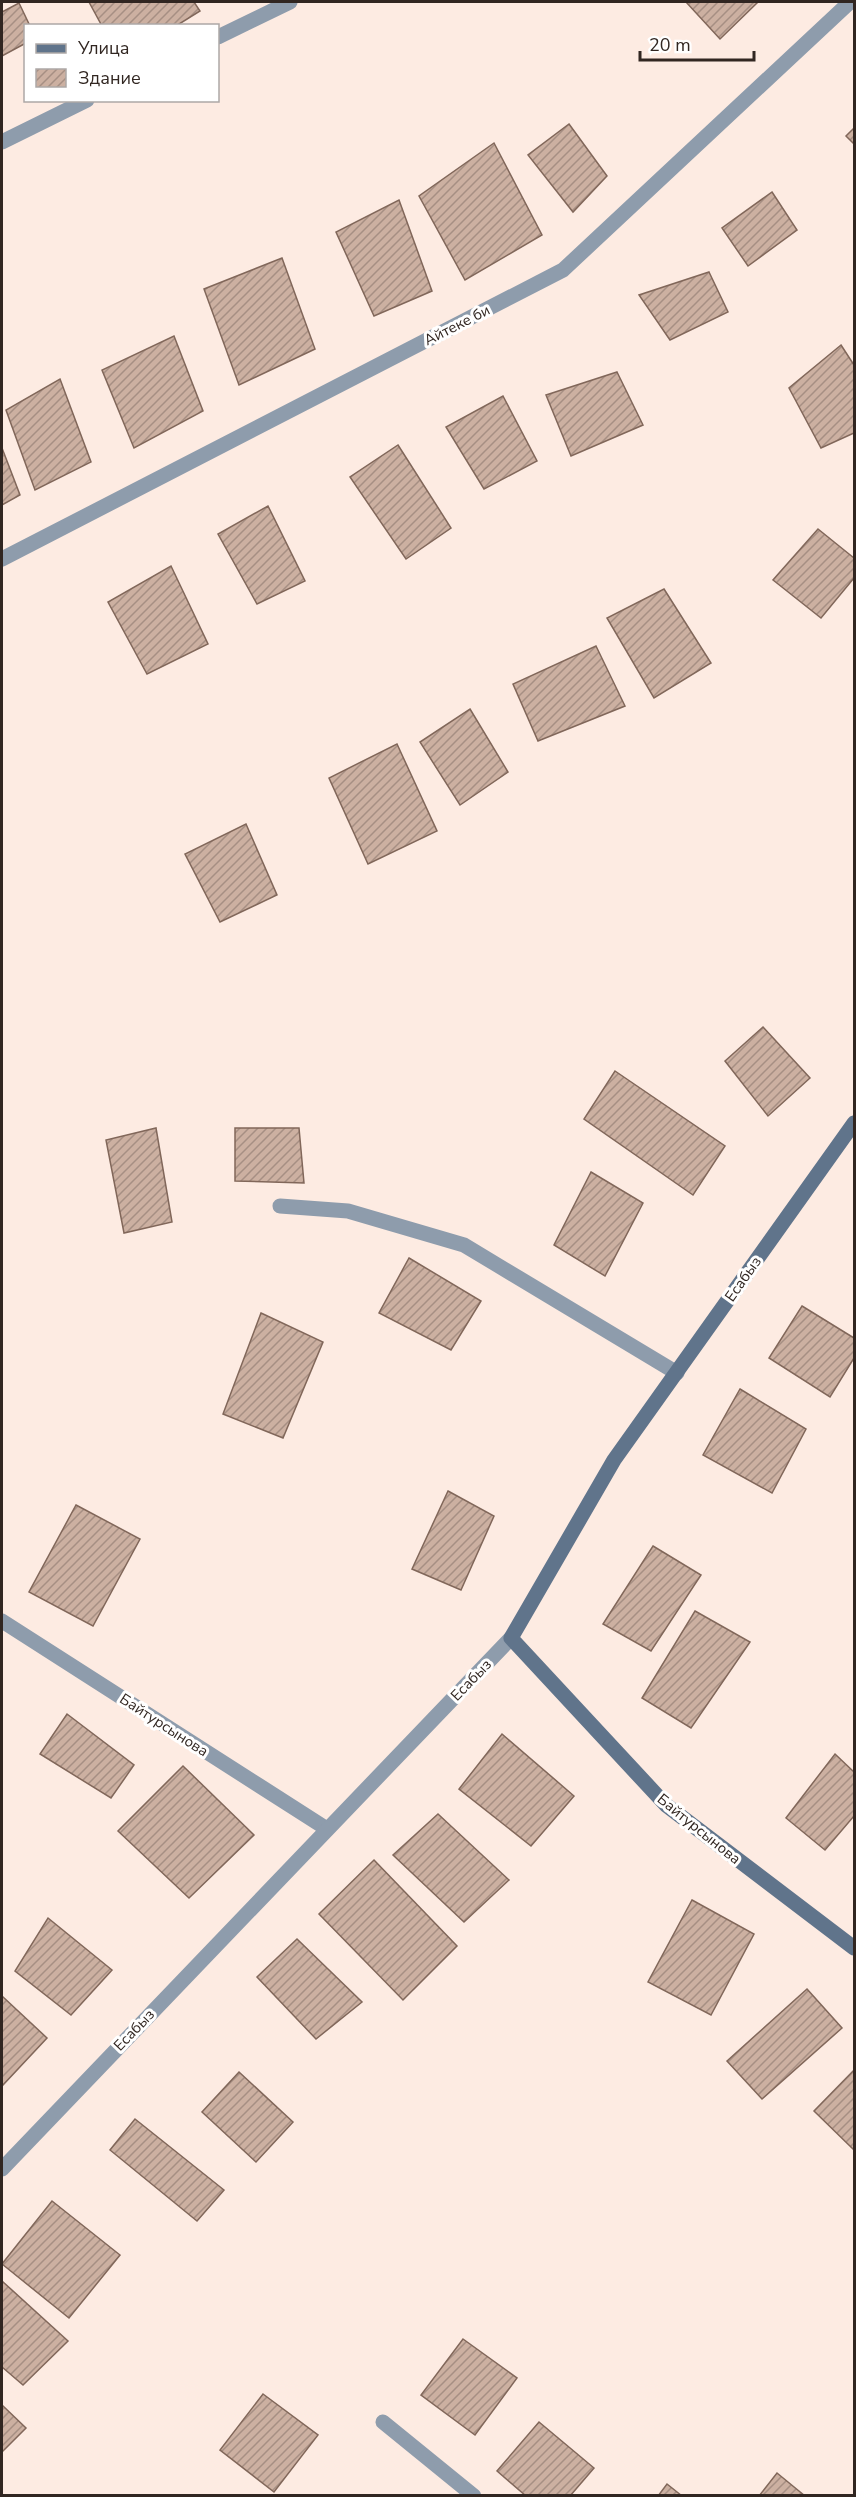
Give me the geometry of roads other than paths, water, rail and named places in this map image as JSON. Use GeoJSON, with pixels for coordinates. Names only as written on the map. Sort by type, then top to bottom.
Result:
{"type":"FeatureCollection","features":[{"type":"Feature","properties":{"kind":"main road","name":"Есабыз"},"geometry":{"type":"LineString","coordinates":[[511,1638],[614,1460],[855,1123]]}},
{"type":"Feature","properties":{"kind":"main road","name":"Байтурсынова"},"geometry":{"type":"LineString","coordinates":[[511,1638],[666,1806],[855,1948]]}},
{"type":"Feature","properties":{"kind":"street"},"geometry":{"type":"LineString","coordinates":[[219,37],[290,2]]}},
{"type":"Feature","properties":{"kind":"street","name":"Айтеке би"},"geometry":{"type":"LineString","coordinates":[[2,559],[563,270],[850,2]]}},
{"type":"Feature","properties":{"kind":"street"},"geometry":{"type":"LineString","coordinates":[[2,142],[83,102]]}},
{"type":"Feature","properties":{"kind":"street"},"geometry":{"type":"LineString","coordinates":[[280,1206],[348,1210],[464,1245],[677,1373]]}},
{"type":"Feature","properties":{"kind":"street","name":"Байтурсынова"},"geometry":{"type":"LineString","coordinates":[[2,1621],[327,1830]]}},
{"type":"Feature","properties":{"kind":"street","name":"Есабыз"},"geometry":{"type":"LineString","coordinates":[[2,2169],[511,1638]]}},
{"type":"Feature","properties":{"kind":"street"},"geometry":{"type":"LineString","coordinates":[[383,2422],[474,2496]]}}]}
